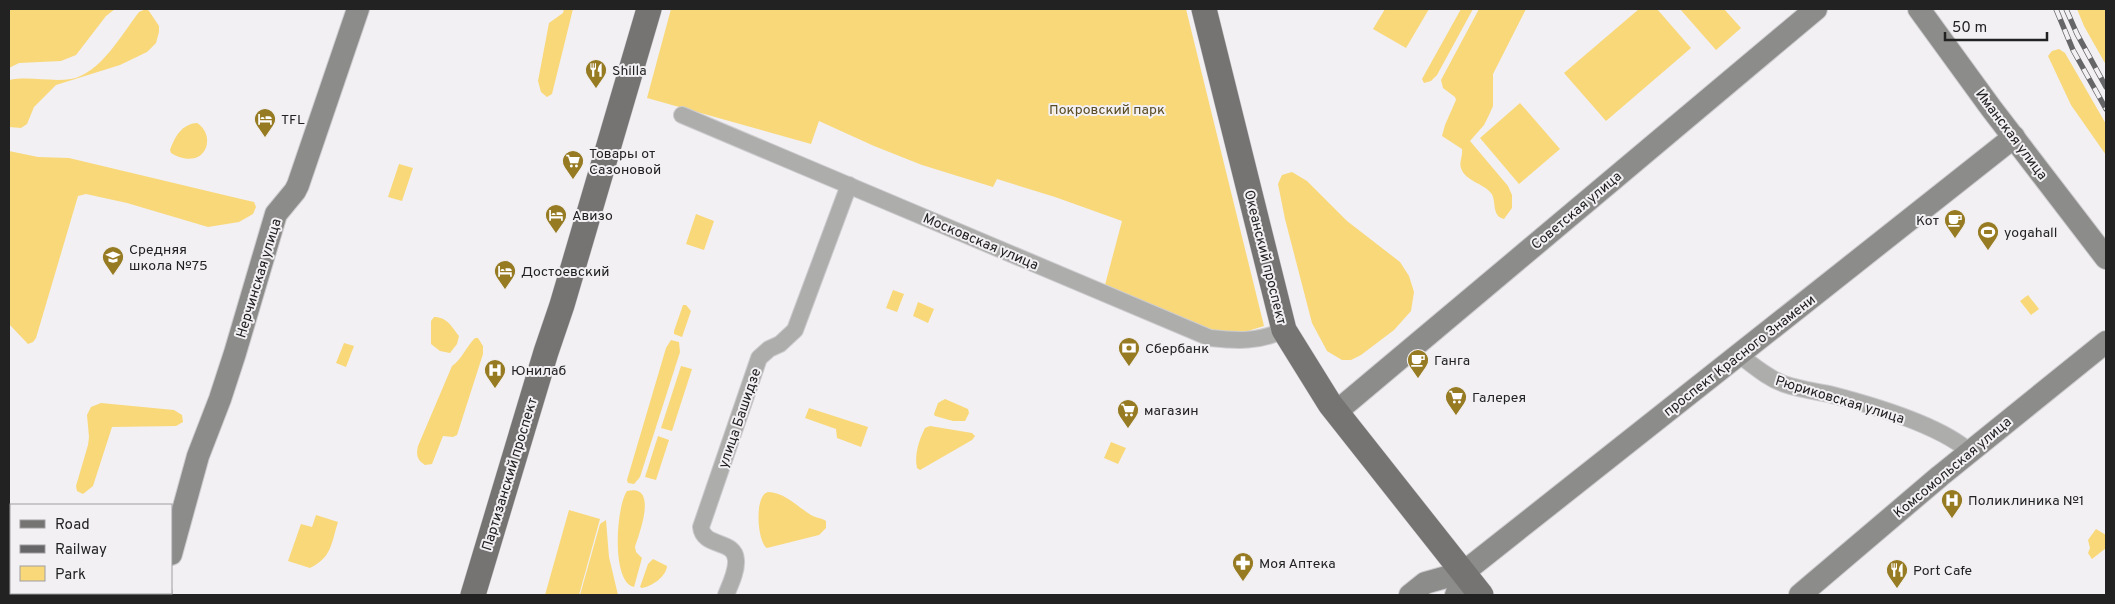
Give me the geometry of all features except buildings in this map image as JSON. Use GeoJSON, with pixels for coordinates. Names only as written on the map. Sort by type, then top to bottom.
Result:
{"type":"FeatureCollection","features":[{"type":"Feature","properties":{"kind":"main road","name":"Нерчинская улица"},"geometry":{"type":"LineString","coordinates":[[172,550],[198,456],[229,372],[276,214],[296,191],[358,9]]}},
{"type":"Feature","properties":{"kind":"main road","name":"Партизанский проспект"},"geometry":{"type":"LineString","coordinates":[[472,595],[562,305],[650,9]]}},
{"type":"Feature","properties":{"kind":"main road","name":"Океанский проспект"},"geometry":{"type":"LineString","coordinates":[[1204,9],[1284,330],[1336,412],[1460,584],[1482,595]]}},
{"type":"Feature","properties":{"kind":"main road","name":"Советская улица"},"geometry":{"type":"LineString","coordinates":[[1336,412],[1816,9]]}},
{"type":"Feature","properties":{"kind":"main road","name":"Иманская улица"},"geometry":{"type":"LineString","coordinates":[[1919,9],[2106,258]]}},
{"type":"Feature","properties":{"kind":"main road","name":"проспект Красного Знамени"},"geometry":{"type":"LineString","coordinates":[[1410,595],[1425,583],[1460,584],[1739,355],[2014,137]]}},
{"type":"Feature","properties":{"kind":"main road","name":"Комсомольская улица"},"geometry":{"type":"LineString","coordinates":[[1800,595],[1970,452],[2106,342]]}},
{"type":"Feature","properties":{"kind":"street","name":"Московская улица"},"geometry":{"type":"LineString","coordinates":[[682,115],[1210,338],[1245,340],[1268,338],[1284,330]]}},
{"type":"Feature","properties":{"kind":"street","name":"улица Башидзе"},"geometry":{"type":"LineString","coordinates":[[726,595],[735,566],[735,555],[727,546],[708,540],[701,527],[759,358],[769,349],[780,344],[795,330],[849,185]]}},
{"type":"Feature","properties":{"kind":"street","name":"Рюриковская улица"},"geometry":{"type":"LineString","coordinates":[[1739,355],[1774,380],[1786,385],[1852,400],[1914,421],[1959,442],[1970,452]]}},
{"type":"Feature","properties":{"kind":"green space"},"geometry":{"type":"Polygon","coordinates":[[[9,9],[115,9],[106,16],[76,55],[61,61],[19,63],[9,68],[9,9]]]}},
{"type":"Feature","properties":{"kind":"green space"},"geometry":{"type":"Polygon","coordinates":[[[146,9],[159,26],[156,43],[147,52],[120,65],[56,85],[34,107],[27,124],[21,128],[9,127],[9,80],[63,80],[82,76],[110,52],[139,12],[146,9]]]}},
{"type":"Feature","properties":{"kind":"green space"},"geometry":{"type":"Polygon","coordinates":[[[564,9],[573,9],[552,94],[547,97],[541,92],[538,81],[549,23],[563,13],[564,9]]]}},
{"type":"Feature","properties":{"kind":"green space","name":"Покровский парк"},"geometry":{"type":"Polygon","coordinates":[[[671,9],[1186,9],[1264,326],[1248,331],[1213,331],[1105,285],[1122,221],[997,179],[993,187],[922,165],[819,121],[811,144],[647,98],[671,9]]]}},
{"type":"Feature","properties":{"kind":"green space"},"geometry":{"type":"Polygon","coordinates":[[[1385,9],[1429,9],[1406,48],[1373,29],[1385,9]]]}},
{"type":"Feature","properties":{"kind":"green space"},"geometry":{"type":"Polygon","coordinates":[[[1461,9],[1473,9],[1437,75],[1431,81],[1424,83],[1422,79],[1461,9]]]}},
{"type":"Feature","properties":{"kind":"green space"},"geometry":{"type":"Polygon","coordinates":[[[1479,9],[1526,9],[1493,74],[1493,106],[1484,125],[1470,141],[1508,186],[1512,195],[1512,208],[1504,219],[1497,215],[1491,193],[1463,172],[1461,166],[1462,149],[1442,136],[1456,100],[1455,97],[1443,88],[1441,80],[1479,9]]]}},
{"type":"Feature","properties":{"kind":"green space"},"geometry":{"type":"Polygon","coordinates":[[[1639,9],[1657,9],[1691,48],[1606,121],[1564,73],[1639,9]]]}},
{"type":"Feature","properties":{"kind":"green space"},"geometry":{"type":"Polygon","coordinates":[[[1680,9],[1724,9],[1741,28],[1716,50],[1680,9]]]}},
{"type":"Feature","properties":{"kind":"green space"},"geometry":{"type":"Polygon","coordinates":[[[2077,9],[2106,10],[2106,65],[2084,26],[2077,9]]]}},
{"type":"Feature","properties":{"kind":"green space"},"geometry":{"type":"Polygon","coordinates":[[[2059,49],[2065,53],[2106,124],[2106,155],[2071,105],[2048,56],[2052,51],[2059,49]]]}},
{"type":"Feature","properties":{"kind":"green space"},"geometry":{"type":"Polygon","coordinates":[[[1520,103],[1560,149],[1519,184],[1480,138],[1520,103]]]}},
{"type":"Feature","properties":{"kind":"green space"},"geometry":{"type":"Polygon","coordinates":[[[197,123],[207,136],[205,150],[200,156],[192,159],[183,158],[171,153],[172,145],[183,128],[197,123]]]}},
{"type":"Feature","properties":{"kind":"green space"},"geometry":{"type":"Polygon","coordinates":[[[9,151],[38,157],[69,158],[254,202],[256,207],[253,214],[239,222],[208,227],[127,203],[86,194],[78,196],[36,338],[28,344],[9,324],[9,151]]]}},
{"type":"Feature","properties":{"kind":"green space"},"geometry":{"type":"Polygon","coordinates":[[[399,164],[413,168],[402,201],[388,197],[399,164]]]}},
{"type":"Feature","properties":{"kind":"green space"},"geometry":{"type":"Polygon","coordinates":[[[1292,172],[1307,181],[1347,221],[1400,262],[1409,276],[1414,292],[1411,311],[1394,330],[1361,355],[1351,360],[1342,360],[1327,351],[1312,323],[1285,219],[1278,184],[1282,175],[1292,172]]]}},
{"type":"Feature","properties":{"kind":"green space"},"geometry":{"type":"Polygon","coordinates":[[[696,214],[714,221],[704,250],[686,244],[696,214]]]}},
{"type":"Feature","properties":{"kind":"green space"},"geometry":{"type":"Polygon","coordinates":[[[893,290],[904,294],[897,312],[886,308],[893,290]]]}},
{"type":"Feature","properties":{"kind":"green space"},"geometry":{"type":"Polygon","coordinates":[[[2028,295],[2039,309],[2031,315],[2020,301],[2028,295]]]}},
{"type":"Feature","properties":{"kind":"green space"},"geometry":{"type":"Polygon","coordinates":[[[918,302],[934,309],[928,323],[913,316],[918,302]]]}},
{"type":"Feature","properties":{"kind":"green space"},"geometry":{"type":"Polygon","coordinates":[[[683,305],[686,305],[691,311],[682,337],[674,334],[674,331],[683,305]]]}},
{"type":"Feature","properties":{"kind":"green space"},"geometry":{"type":"Polygon","coordinates":[[[434,317],[446,320],[459,336],[457,344],[450,353],[440,351],[431,344],[431,321],[434,317]]]}},
{"type":"Feature","properties":{"kind":"green space"},"geometry":{"type":"Polygon","coordinates":[[[475,338],[478,338],[483,346],[483,354],[457,435],[453,437],[443,436],[432,464],[425,465],[418,457],[418,446],[452,366],[459,360],[475,338]]]}},
{"type":"Feature","properties":{"kind":"green space"},"geometry":{"type":"Polygon","coordinates":[[[671,340],[679,342],[680,352],[640,477],[634,484],[628,483],[627,480],[666,348],[671,340]]]}},
{"type":"Feature","properties":{"kind":"green space"},"geometry":{"type":"Polygon","coordinates":[[[344,343],[354,346],[346,367],[336,363],[344,343]]]}},
{"type":"Feature","properties":{"kind":"green space"},"geometry":{"type":"Polygon","coordinates":[[[681,366],[692,369],[672,431],[661,428],[681,366]]]}},
{"type":"Feature","properties":{"kind":"green space"},"geometry":{"type":"Polygon","coordinates":[[[945,399],[968,409],[969,413],[965,421],[953,421],[935,416],[938,403],[945,399]]]}},
{"type":"Feature","properties":{"kind":"green space"},"geometry":{"type":"Polygon","coordinates":[[[101,403],[174,410],[182,415],[183,422],[176,426],[112,427],[93,486],[83,494],[77,491],[76,486],[88,445],[87,415],[91,407],[101,403]]]}},
{"type":"Feature","properties":{"kind":"green space"},"geometry":{"type":"Polygon","coordinates":[[[809,408],[868,427],[861,447],[837,438],[836,429],[805,418],[809,408]]]}},
{"type":"Feature","properties":{"kind":"green space"},"geometry":{"type":"Polygon","coordinates":[[[930,426],[972,433],[975,436],[972,440],[920,470],[917,468],[916,463],[918,448],[925,428],[930,426]]]}},
{"type":"Feature","properties":{"kind":"green space"},"geometry":{"type":"Polygon","coordinates":[[[658,436],[669,440],[656,480],[645,477],[658,436]]]}},
{"type":"Feature","properties":{"kind":"green space"},"geometry":{"type":"Polygon","coordinates":[[[1111,442],[1126,448],[1118,464],[1104,458],[1111,442]]]}},
{"type":"Feature","properties":{"kind":"green space"},"geometry":{"type":"Polygon","coordinates":[[[627,491],[637,491],[642,495],[645,502],[643,521],[635,547],[636,552],[642,558],[634,587],[627,582],[619,559],[618,527],[623,500],[627,491]]]}},
{"type":"Feature","properties":{"kind":"green space"},"geometry":{"type":"Polygon","coordinates":[[[768,492],[780,494],[811,515],[826,521],[826,528],[819,535],[767,548],[761,537],[758,519],[761,501],[768,492]]]}},
{"type":"Feature","properties":{"kind":"green space"},"geometry":{"type":"Polygon","coordinates":[[[569,510],[600,519],[579,595],[545,595],[569,510]]]}},
{"type":"Feature","properties":{"kind":"green space"},"geometry":{"type":"Polygon","coordinates":[[[316,515],[338,522],[327,554],[310,568],[288,561],[301,524],[312,527],[316,515]]]}},
{"type":"Feature","properties":{"kind":"green space"},"geometry":{"type":"Polygon","coordinates":[[[606,520],[609,557],[618,595],[580,595],[600,524],[606,520]]]}},
{"type":"Feature","properties":{"kind":"green space"},"geometry":{"type":"Polygon","coordinates":[[[2096,529],[2106,535],[2106,548],[2092,559],[2088,553],[2090,548],[2088,540],[2096,529]]]}},
{"type":"Feature","properties":{"kind":"green space"},"geometry":{"type":"Polygon","coordinates":[[[653,559],[667,566],[666,570],[658,580],[642,588],[640,587],[648,564],[653,559]]]}},
{"type":"Feature","properties":{"kind":"railway"},"geometry":{"type":"LineString","coordinates":[[2056,9],[2073,50],[2106,109]]}},
{"type":"Feature","properties":{"kind":"railway"},"geometry":{"type":"LineString","coordinates":[[2066,9],[2077,34],[2106,87]]}},
{"type":"Feature","properties":{"kind":"place","name":"Shilla"},"geometry":{"type":"Point","coordinates":[596,89]}},
{"type":"Feature","properties":{"kind":"place","name":"TFL"},"geometry":{"type":"Point","coordinates":[265,138]}},
{"type":"Feature","properties":{"kind":"place","name":"Товары от Сазоновой"},"geometry":{"type":"Point","coordinates":[573,180]}},
{"type":"Feature","properties":{"kind":"place","name":"Авизо"},"geometry":{"type":"Point","coordinates":[556,234]}},
{"type":"Feature","properties":{"kind":"place","name":"Кот"},"geometry":{"type":"Point","coordinates":[1955,239]}},
{"type":"Feature","properties":{"kind":"place","name":"yogahall"},"geometry":{"type":"Point","coordinates":[1988,251]}},
{"type":"Feature","properties":{"kind":"place","name":"Средняя школа №75"},"geometry":{"type":"Point","coordinates":[113,276]}},
{"type":"Feature","properties":{"kind":"place","name":"Достоевский"},"geometry":{"type":"Point","coordinates":[505,290]}},
{"type":"Feature","properties":{"kind":"place","name":"Сбербанк"},"geometry":{"type":"Point","coordinates":[1129,367]}},
{"type":"Feature","properties":{"kind":"place","name":"Ганга"},"geometry":{"type":"Point","coordinates":[1418,379]}},
{"type":"Feature","properties":{"kind":"place","name":"Юнилаб"},"geometry":{"type":"Point","coordinates":[495,389]}},
{"type":"Feature","properties":{"kind":"place","name":"Галерея"},"geometry":{"type":"Point","coordinates":[1456,416]}},
{"type":"Feature","properties":{"kind":"place","name":"магазин"},"geometry":{"type":"Point","coordinates":[1128,429]}},
{"type":"Feature","properties":{"kind":"place","name":"Поликлиника №1"},"geometry":{"type":"Point","coordinates":[1952,519]}},
{"type":"Feature","properties":{"kind":"place","name":"Моя Аптека"},"geometry":{"type":"Point","coordinates":[1243,582]}},
{"type":"Feature","properties":{"kind":"place","name":"Port Cafe"},"geometry":{"type":"Point","coordinates":[1897,589]}}]}
